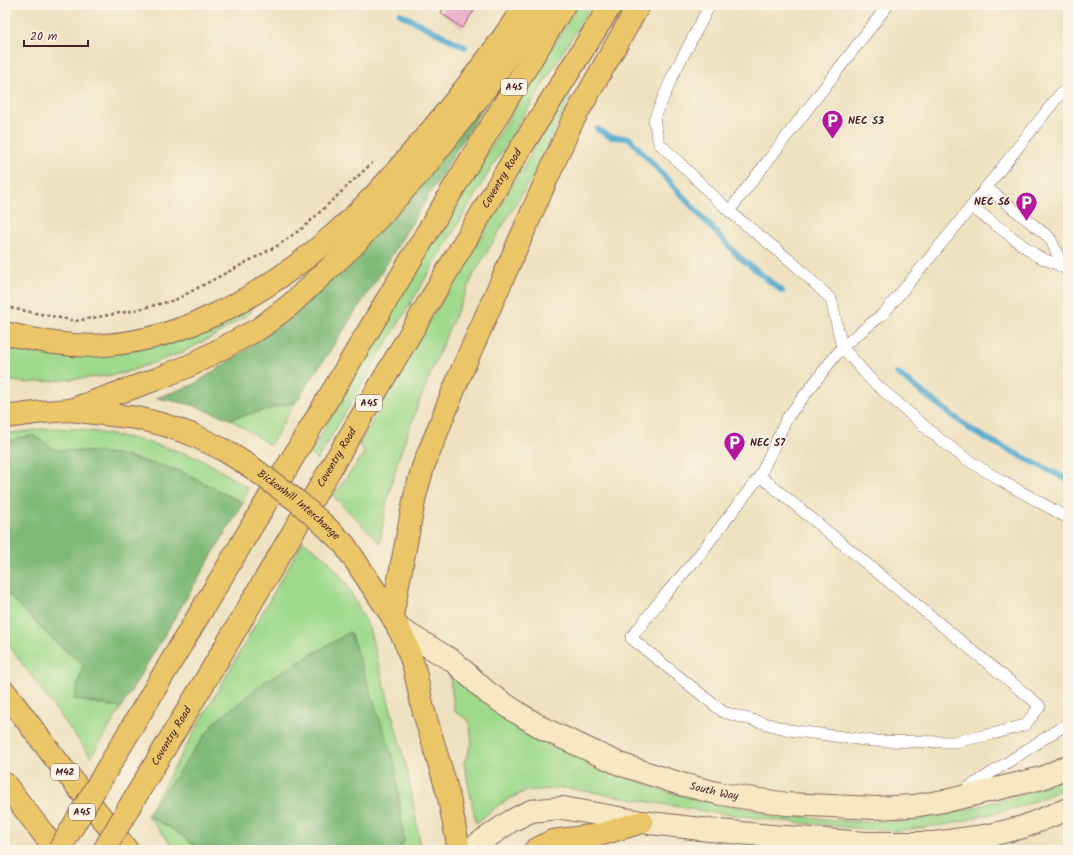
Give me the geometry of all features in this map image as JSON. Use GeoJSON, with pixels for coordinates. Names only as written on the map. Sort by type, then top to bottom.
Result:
{"type":"FeatureCollection","features":[{"type":"Feature","properties":{"kind":"highway"},"geometry":{"type":"LineString","coordinates":[[5,333],[39,341],[76,346],[106,345],[140,340],[172,332],[241,302],[291,269],[337,231],[379,190],[461,93],[512,26],[525,5]]}},
{"type":"Feature","properties":{"kind":"highway"},"geometry":{"type":"LineString","coordinates":[[70,410],[157,379],[191,365],[260,328],[290,305],[352,247],[424,168],[486,88],[542,5]]}},
{"type":"Feature","properties":{"kind":"highway","name":"A45"},"geometry":{"type":"LineString","coordinates":[[59,850],[448,196],[564,5]]}},
{"type":"Feature","properties":{"kind":"highway","name":"Coventry Road"},"geometry":{"type":"LineString","coordinates":[[104,850],[502,176],[611,5]]}},
{"type":"Feature","properties":{"kind":"highway"},"geometry":{"type":"LineString","coordinates":[[395,622],[415,496],[423,467],[456,384],[572,122],[639,5]]}},
{"type":"Feature","properties":{"kind":"highway","name":"Bickenhill Interchange"},"geometry":{"type":"LineString","coordinates":[[11,413],[70,410],[137,418],[193,434],[222,449],[250,467],[297,501],[344,544],[395,622],[405,641],[414,667],[423,710],[448,793],[459,850]]}},
{"type":"Feature","properties":{"kind":"highway","name":"M42"},"geometry":{"type":"LineString","coordinates":[[5,692],[127,850]]}},
{"type":"Feature","properties":{"kind":"highway"},"geometry":{"type":"LineString","coordinates":[[5,784],[56,850]]}},
{"type":"Feature","properties":{"kind":"highway"},"geometry":{"type":"LineString","coordinates":[[535,850],[552,841],[599,835],[642,822]]}},
{"type":"Feature","properties":{"kind":"street","name":"South Way"},"geometry":{"type":"LineString","coordinates":[[395,622],[453,661],[488,693],[544,729],[622,765],[681,784],[721,794],[787,804],[875,808],[913,806],[950,800],[1042,778],[1068,766]]}},
{"type":"Feature","properties":{"kind":"street"},"geometry":{"type":"LineString","coordinates":[[469,850],[511,821],[531,811],[563,808],[642,822],[764,835],[866,843],[934,843],[991,835],[1023,827],[1068,809]]}},
{"type":"Feature","properties":{"kind":"lane"},"geometry":{"type":"LineString","coordinates":[[710,5],[673,75],[654,120],[659,143],[729,211],[792,262],[831,299],[842,347],[871,380],[916,420],[966,459],[1068,518]]}},
{"type":"Feature","properties":{"kind":"lane"},"geometry":{"type":"LineString","coordinates":[[729,211],[888,5]]}},
{"type":"Feature","properties":{"kind":"lane"},"geometry":{"type":"LineString","coordinates":[[760,476],[1040,706],[1025,725],[954,742],[874,741],[788,730],[723,712],[631,638],[663,597],[696,559],[760,476],[787,418],[842,347],[884,313],[972,207],[986,187],[1060,94],[1068,89]]}},
{"type":"Feature","properties":{"kind":"lane"},"geometry":{"type":"LineString","coordinates":[[986,187],[1050,238],[1065,269]]}},
{"type":"Feature","properties":{"kind":"lane"},"geometry":{"type":"LineString","coordinates":[[972,207],[1036,256],[1065,269]]}},
{"type":"Feature","properties":{"kind":"lane"},"geometry":{"type":"LineString","coordinates":[[950,800],[1068,723]]}},
{"type":"Feature","properties":{"kind":"path"},"geometry":{"type":"LineString","coordinates":[[5,307],[76,321],[131,311],[175,300],[276,246],[304,227],[376,159]]}},
{"type":"Feature","properties":{"kind":"green space"},"geometry":{"type":"Polygon","coordinates":[[[578,5],[592,5],[492,167],[317,460],[310,454],[396,302],[578,5]]]}},
{"type":"Feature","properties":{"kind":"green space"},"geometry":{"type":"Polygon","coordinates":[[[503,75],[381,273],[296,402],[230,419],[189,404],[156,398],[193,385],[246,350],[317,291],[503,75]]]}},
{"type":"Feature","properties":{"kind":"green space"},"geometry":{"type":"Polygon","coordinates":[[[565,94],[570,97],[533,175],[474,274],[449,329],[418,404],[398,460],[386,505],[380,543],[333,496],[365,452],[359,444],[415,345],[523,168],[565,94]]]}},
{"type":"Feature","properties":{"kind":"green space"},"geometry":{"type":"Polygon","coordinates":[[[245,304],[252,311],[216,335],[179,354],[124,373],[99,377],[26,383],[5,380],[5,343],[94,355],[245,304]]]}},
{"type":"Feature","properties":{"kind":"green space"},"geometry":{"type":"Polygon","coordinates":[[[296,402],[270,445],[230,419],[296,402]]]}},
{"type":"Feature","properties":{"kind":"green space"},"geometry":{"type":"Polygon","coordinates":[[[51,428],[78,429],[136,439],[181,452],[205,461],[248,488],[243,503],[178,470],[117,454],[54,449],[33,435],[5,442],[5,434],[51,428]]]}},
{"type":"Feature","properties":{"kind":"green space"},"geometry":{"type":"Polygon","coordinates":[[[33,435],[54,449],[117,454],[178,470],[243,503],[121,708],[74,699],[83,665],[53,640],[5,591],[5,442],[33,435]]]}},
{"type":"Feature","properties":{"kind":"green space"},"geometry":{"type":"Polygon","coordinates":[[[303,541],[327,559],[346,583],[369,628],[407,770],[419,837],[419,850],[399,850],[404,841],[350,632],[266,681],[214,723],[147,815],[303,541]]]}},
{"type":"Feature","properties":{"kind":"green space"},"geometry":{"type":"Polygon","coordinates":[[[5,591],[53,640],[83,665],[74,699],[121,708],[91,757],[5,640],[5,591]]]}},
{"type":"Feature","properties":{"kind":"green space"},"geometry":{"type":"Polygon","coordinates":[[[350,632],[395,764],[404,841],[399,850],[200,850],[174,830],[147,815],[214,723],[266,681],[350,632]]]}},
{"type":"Feature","properties":{"kind":"green space"},"geometry":{"type":"Polygon","coordinates":[[[452,672],[605,768],[668,792],[715,803],[775,814],[857,822],[897,821],[957,812],[1026,793],[1068,776],[1068,786],[1022,806],[950,824],[897,831],[774,820],[696,810],[564,788],[525,791],[500,804],[476,823],[464,763],[472,743],[469,720],[455,712],[449,673],[452,672]]]}},
{"type":"Feature","properties":{"kind":"green space"},"geometry":{"type":"Polygon","coordinates":[[[147,815],[174,830],[200,850],[176,850],[147,815]]]}},
{"type":"Feature","properties":{"kind":"building"},"geometry":{"type":"Polygon","coordinates":[[[446,5],[478,5],[462,28],[441,13],[446,5]]]}},
{"type":"Feature","properties":{"kind":"waterway"},"geometry":{"type":"LineString","coordinates":[[400,14],[465,47]]}},
{"type":"Feature","properties":{"kind":"waterway"},"geometry":{"type":"LineString","coordinates":[[597,129],[611,137],[629,138],[738,256],[782,291]]}},
{"type":"Feature","properties":{"kind":"waterway"},"geometry":{"type":"LineString","coordinates":[[897,373],[974,432],[1068,480]]}},
{"type":"Feature","properties":{"kind":"place","name":"NEC S3"},"geometry":{"type":"Point","coordinates":[832,140]}},
{"type":"Feature","properties":{"kind":"place","name":"NEC S6"},"geometry":{"type":"Point","coordinates":[1026,222]}},
{"type":"Feature","properties":{"kind":"place","name":"NEC S7"},"geometry":{"type":"Point","coordinates":[734,462]}}]}
